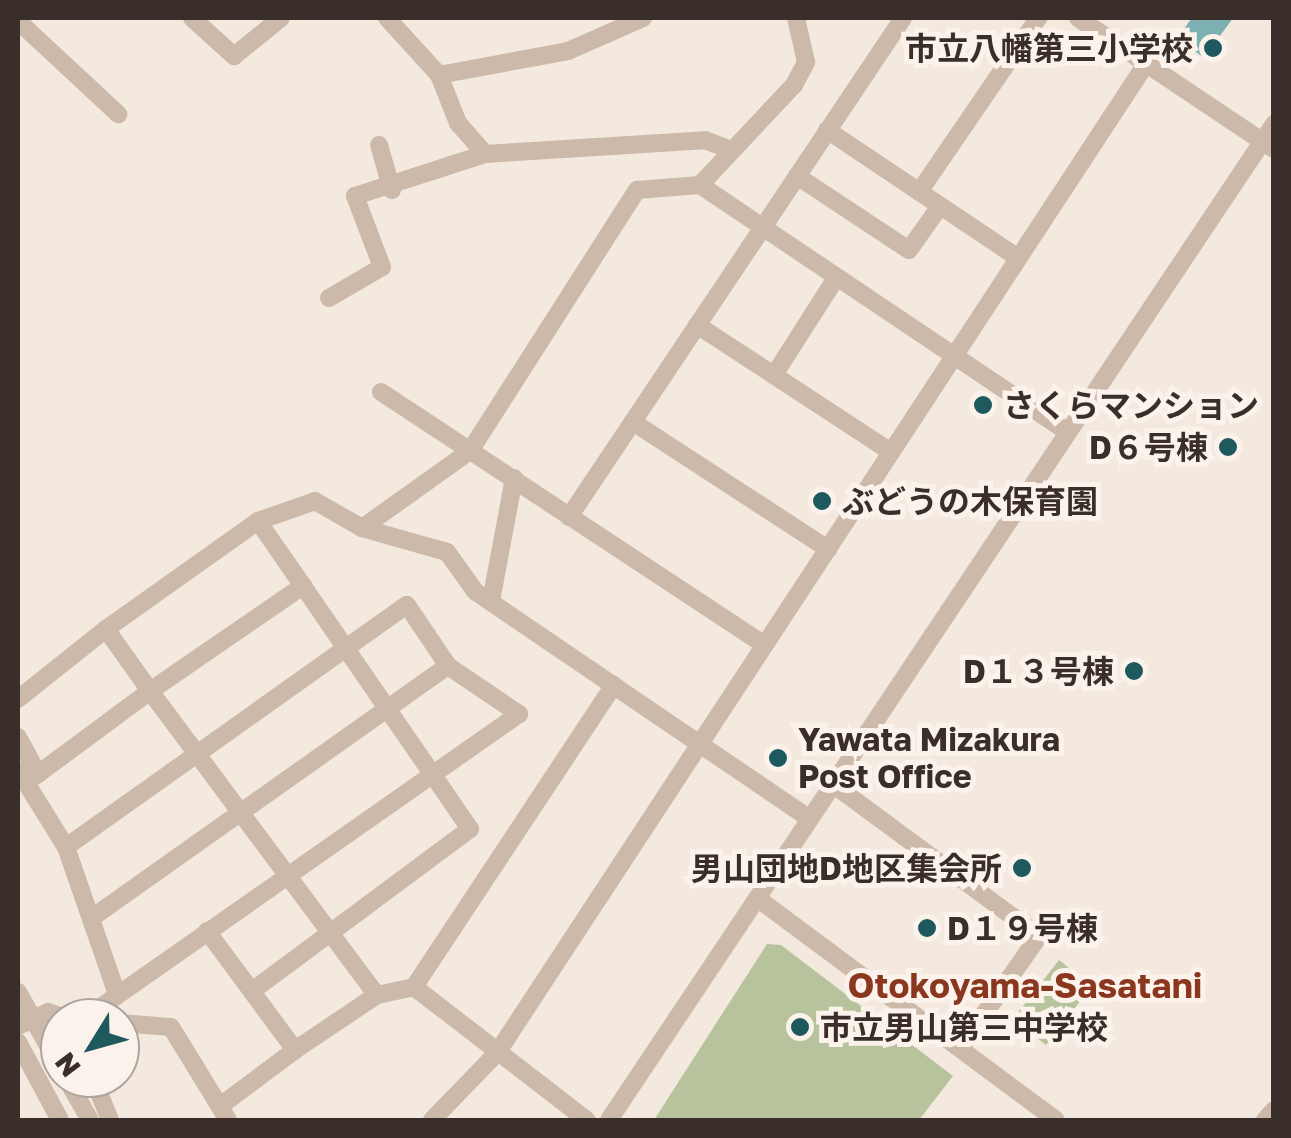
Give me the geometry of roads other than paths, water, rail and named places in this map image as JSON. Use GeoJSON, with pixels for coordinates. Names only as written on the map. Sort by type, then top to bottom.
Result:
{"type":"FeatureCollection","features":[{"type":"Feature","properties":{"kind":"street"},"geometry":{"type":"LineString","coordinates":[[192,18],[234,56],[281,18]]}},
{"type":"Feature","properties":{"kind":"street"},"geometry":{"type":"LineString","coordinates":[[386,18],[439,75],[458,123],[484,154]]}},
{"type":"Feature","properties":{"kind":"street"},"geometry":{"type":"LineString","coordinates":[[439,75],[568,51],[643,18]]}},
{"type":"Feature","properties":{"kind":"street"},"geometry":{"type":"LineString","coordinates":[[700,185],[731,150],[770,120],[806,62],[796,18]]}},
{"type":"Feature","properties":{"kind":"street"},"geometry":{"type":"LineString","coordinates":[[569,517],[903,18]]}},
{"type":"Feature","properties":{"kind":"street"},"geometry":{"type":"LineString","coordinates":[[919,192],[1038,18]]}},
{"type":"Feature","properties":{"kind":"street"},"geometry":{"type":"LineString","coordinates":[[1078,18],[1268,144]]}},
{"type":"Feature","properties":{"kind":"street"},"geometry":{"type":"LineString","coordinates":[[18,20],[118,114]]}},
{"type":"Feature","properties":{"kind":"street"},"geometry":{"type":"LineString","coordinates":[[432,1120],[497,1053],[1146,64]]}},
{"type":"Feature","properties":{"kind":"street"},"geometry":{"type":"LineString","coordinates":[[609,1120],[761,901],[810,819],[1068,432],[1268,144],[1274,124]]}},
{"type":"Feature","properties":{"kind":"street"},"geometry":{"type":"LineString","coordinates":[[828,130],[1018,258]]}},
{"type":"Feature","properties":{"kind":"street"},"geometry":{"type":"LineString","coordinates":[[330,298],[382,267],[355,196],[392,190],[484,154],[705,140],[731,150]]}},
{"type":"Feature","properties":{"kind":"street"},"geometry":{"type":"LineString","coordinates":[[380,145],[392,190]]}},
{"type":"Feature","properties":{"kind":"street"},"geometry":{"type":"LineString","coordinates":[[797,176],[909,250],[940,206]]}},
{"type":"Feature","properties":{"kind":"street"},"geometry":{"type":"LineString","coordinates":[[362,528],[470,450],[637,190],[700,185],[1068,432]]}},
{"type":"Feature","properties":{"kind":"street"},"geometry":{"type":"LineString","coordinates":[[774,375],[836,278]]}},
{"type":"Feature","properties":{"kind":"street"},"geometry":{"type":"LineString","coordinates":[[697,325],[891,452]]}},
{"type":"Feature","properties":{"kind":"street"},"geometry":{"type":"LineString","coordinates":[[381,392],[764,646]]}},
{"type":"Feature","properties":{"kind":"street"},"geometry":{"type":"LineString","coordinates":[[633,422],[828,549]]}},
{"type":"Feature","properties":{"kind":"street"},"geometry":{"type":"LineString","coordinates":[[491,601],[514,478]]}},
{"type":"Feature","properties":{"kind":"street"},"geometry":{"type":"LineString","coordinates":[[18,700],[106,629],[258,521],[315,500],[362,528],[447,552],[491,601],[810,819]]}},
{"type":"Feature","properties":{"kind":"street"},"geometry":{"type":"LineString","coordinates":[[252,991],[465,840],[467,818],[258,521]]}},
{"type":"Feature","properties":{"kind":"street"},"geometry":{"type":"LineString","coordinates":[[28,775],[302,586]]}},
{"type":"Feature","properties":{"kind":"street"},"geometry":{"type":"LineString","coordinates":[[66,846],[407,605],[448,666],[519,714],[432,770],[111,998]]}},
{"type":"Feature","properties":{"kind":"street"},"geometry":{"type":"LineString","coordinates":[[106,629],[377,996]]}},
{"type":"Feature","properties":{"kind":"street"},"geometry":{"type":"LineString","coordinates":[[94,917],[448,666]]}},
{"type":"Feature","properties":{"kind":"street"},"geometry":{"type":"LineString","coordinates":[[140,1025],[171,1027],[224,1113],[295,1050],[377,996],[414,987],[614,685]]}},
{"type":"Feature","properties":{"kind":"street"},"geometry":{"type":"LineString","coordinates":[[18,737],[28,775],[66,846],[94,917],[116,994]]}},
{"type":"Feature","properties":{"kind":"street"},"geometry":{"type":"LineString","coordinates":[[834,786],[1040,936],[961,1047]]}},
{"type":"Feature","properties":{"kind":"street"},"geometry":{"type":"LineString","coordinates":[[761,901],[1056,1120]]}},
{"type":"Feature","properties":{"kind":"street"},"geometry":{"type":"LineString","coordinates":[[208,931],[295,1050]]}},
{"type":"Feature","properties":{"kind":"street"},"geometry":{"type":"LineString","coordinates":[[414,987],[588,1120]]}},
{"type":"Feature","properties":{"kind":"street"},"geometry":{"type":"LineString","coordinates":[[18,992],[40,1031]]}},
{"type":"Feature","properties":{"kind":"street"},"geometry":{"type":"LineString","coordinates":[[18,1042],[60,1120]]}},
{"type":"Feature","properties":{"kind":"street"},"geometry":{"type":"LineString","coordinates":[[77,1098],[90,1120]]}},
{"type":"Feature","properties":{"kind":"street"},"geometry":{"type":"LineString","coordinates":[[1266,1120],[1274,1110]]}},
{"type":"Feature","properties":{"kind":"water"},"geometry":{"type":"Polygon","coordinates":[[[1192,18],[1233,18],[1204,58],[1177,38],[1192,18]]]}},
{"type":"Feature","properties":{"kind":"place","name":"市立八幡第三小学校"},"geometry":{"type":"Point","coordinates":[1213,48]}},
{"type":"Feature","properties":{"kind":"place","name":"さくらマンション"},"geometry":{"type":"Point","coordinates":[983,405]}},
{"type":"Feature","properties":{"kind":"place","name":"D６号棟"},"geometry":{"type":"Point","coordinates":[1228,447]}},
{"type":"Feature","properties":{"kind":"place","name":"ぶどうの木保育園"},"geometry":{"type":"Point","coordinates":[822,501]}},
{"type":"Feature","properties":{"kind":"place","name":"D１３号棟"},"geometry":{"type":"Point","coordinates":[1134,671]}},
{"type":"Feature","properties":{"kind":"place","name":"Yawata Mizakura Post Office"},"geometry":{"type":"Point","coordinates":[778,758]}},
{"type":"Feature","properties":{"kind":"place","name":"男山団地D地区集会所"},"geometry":{"type":"Point","coordinates":[1022,868]}},
{"type":"Feature","properties":{"kind":"place","name":"D１９号棟"},"geometry":{"type":"Point","coordinates":[927,928]}},
{"type":"Feature","properties":{"kind":"place","name":"市立男山第三中学校"},"geometry":{"type":"Point","coordinates":[800,1027]}},
{"type":"Feature","properties":{"kind":"district","name":"Otokoyama-Sasatani"},"geometry":{"type":"Point","coordinates":[1025,985]}}]}
